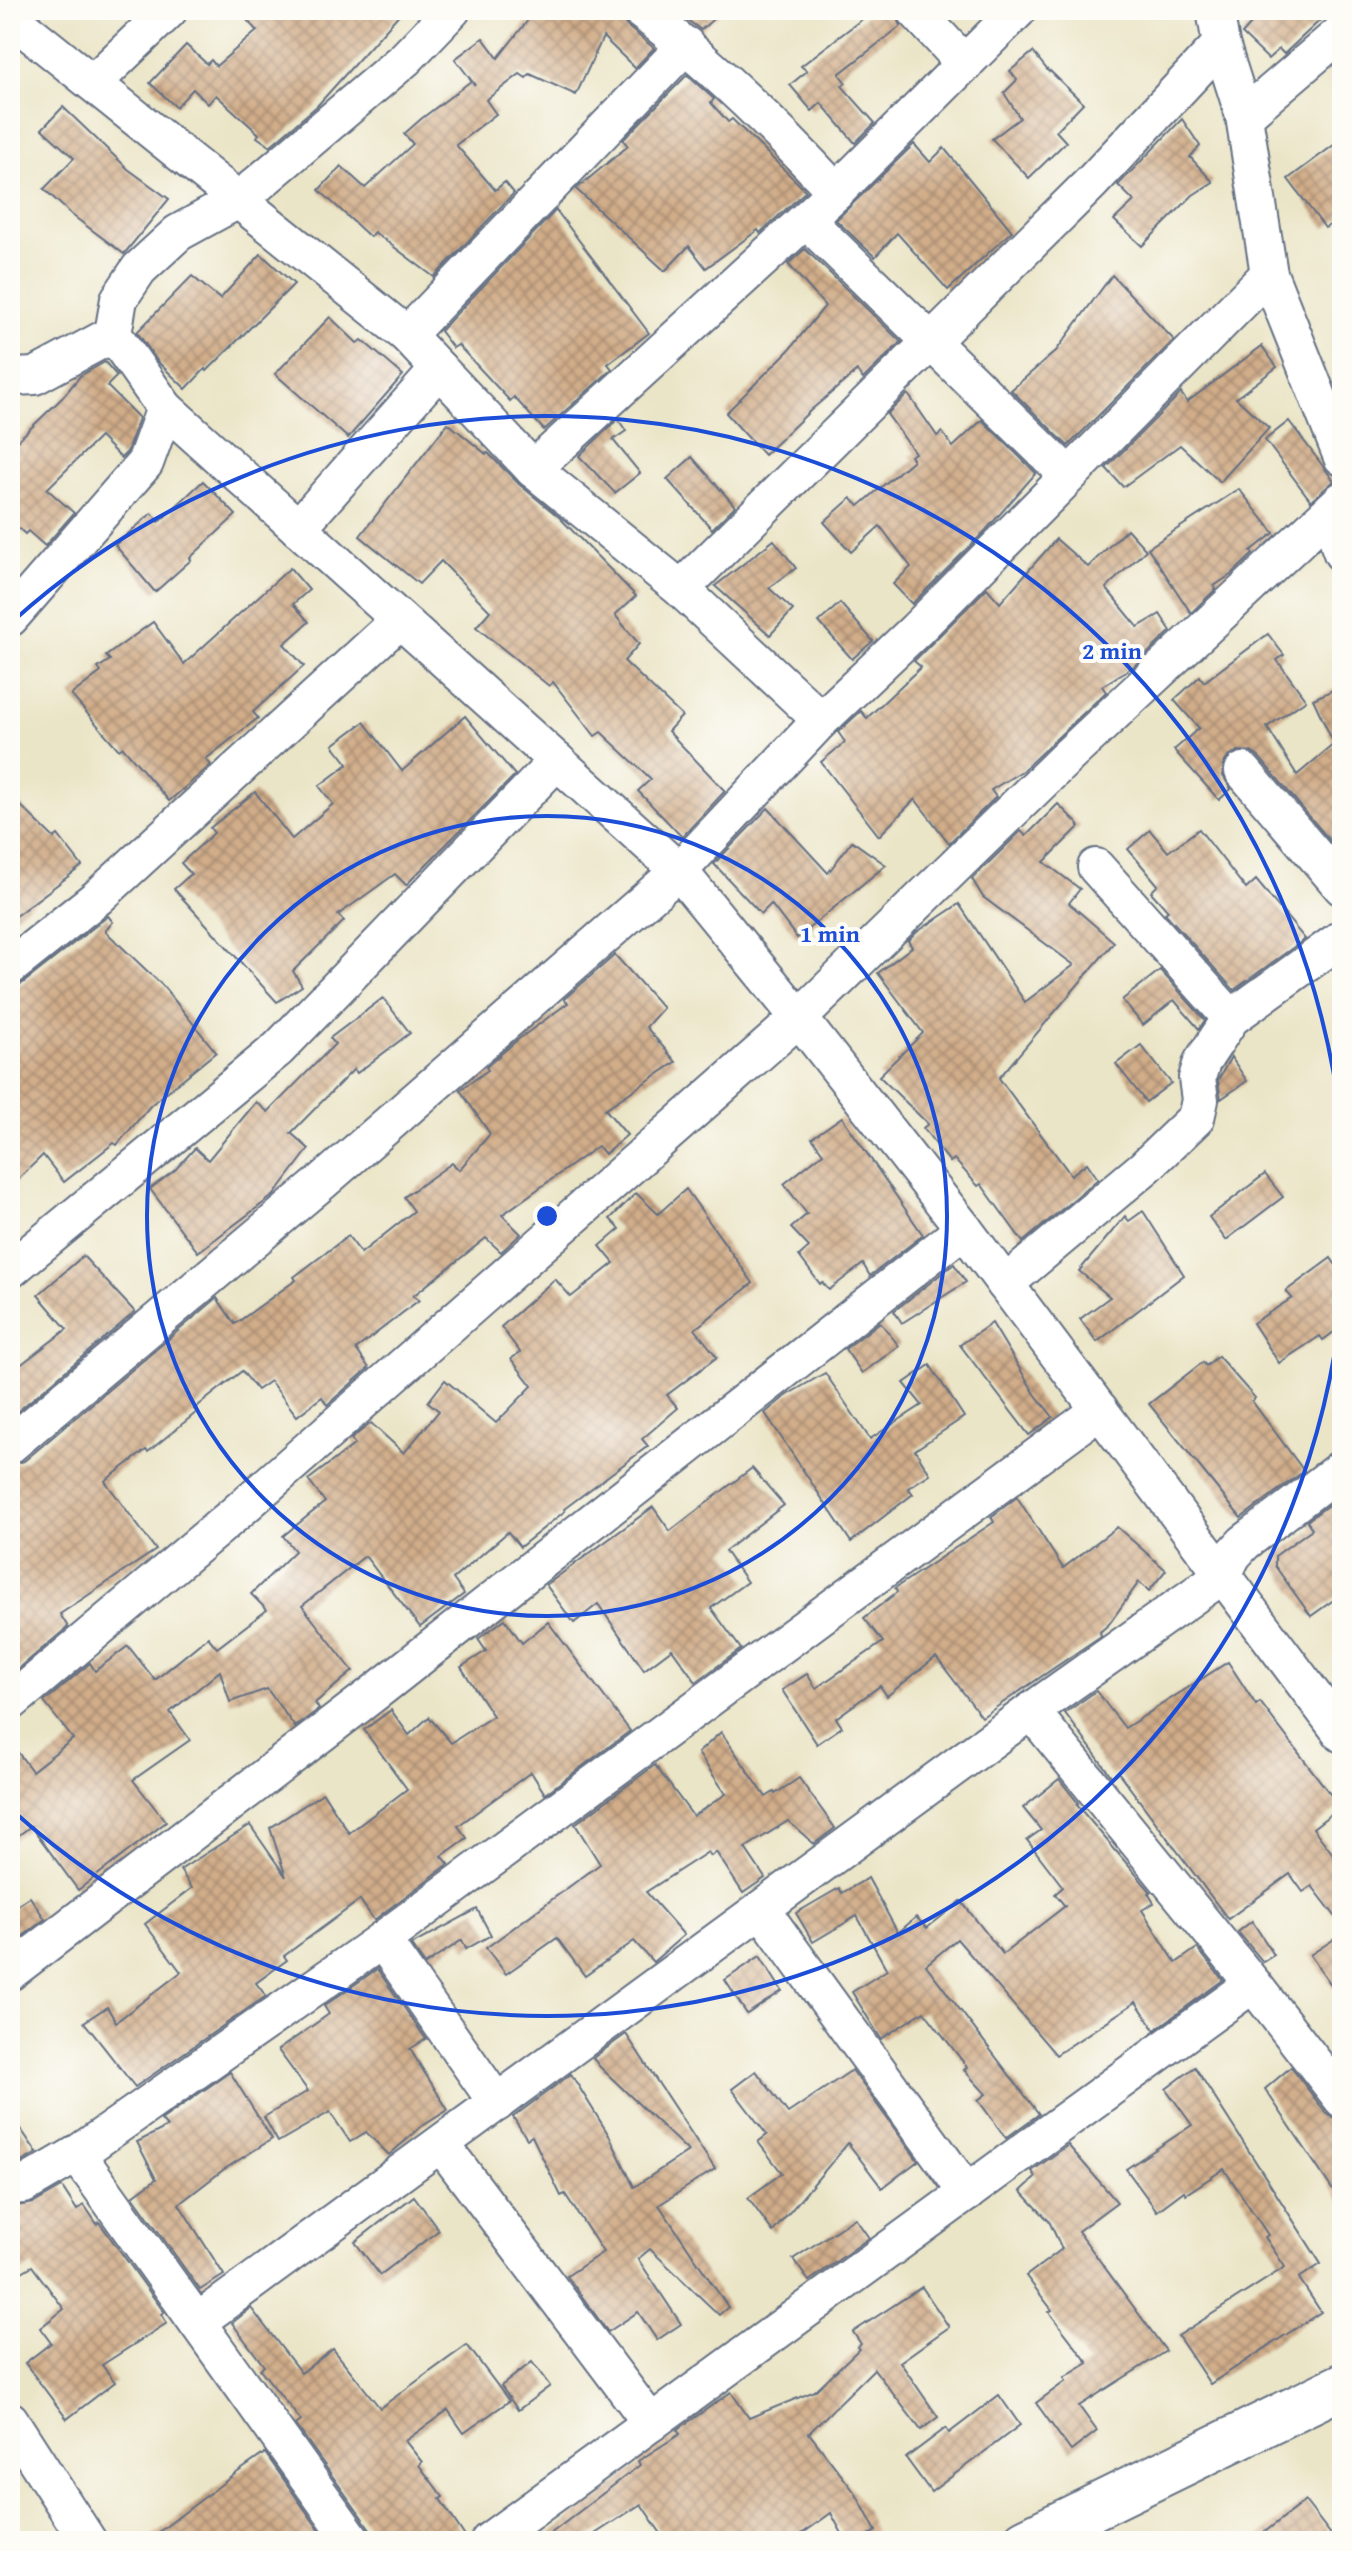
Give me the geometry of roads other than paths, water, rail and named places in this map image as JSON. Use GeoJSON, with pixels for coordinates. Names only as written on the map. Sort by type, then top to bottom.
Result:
{"type":"FeatureCollection","features":[{"type":"Feature","properties":{"kind":"street"},"geometry":{"type":"LineString","coordinates":[[93,83],[169,10]]}},
{"type":"Feature","properties":{"kind":"street"},"geometry":{"type":"LineString","coordinates":[[452,10],[406,58],[240,199],[178,233],[139,269],[119,299],[113,334],[165,408],[679,871],[964,1229],[1342,1734]]}},
{"type":"Feature","properties":{"kind":"street"},"geometry":{"type":"LineString","coordinates":[[640,10],[686,45],[771,122],[836,192]]}},
{"type":"Feature","properties":{"kind":"street"},"geometry":{"type":"LineString","coordinates":[[915,10],[965,64]]}},
{"type":"Feature","properties":{"kind":"street"},"geometry":{"type":"LineString","coordinates":[[533,469],[836,192],[1018,10]]}},
{"type":"Feature","properties":{"kind":"street"},"geometry":{"type":"LineString","coordinates":[[10,17],[407,335],[533,469],[681,589],[821,720]]}},
{"type":"Feature","properties":{"kind":"street"},"geometry":{"type":"LineString","coordinates":[[1218,27],[1244,116],[1269,274],[1342,457]]}},
{"type":"Feature","properties":{"kind":"street"},"geometry":{"type":"LineString","coordinates":[[681,589],[1091,183],[1218,27]]}},
{"type":"Feature","properties":{"kind":"street"},"geometry":{"type":"LineString","coordinates":[[1244,116],[1342,32]]}},
{"type":"Feature","properties":{"kind":"street"},"geometry":{"type":"LineString","coordinates":[[407,335],[686,45]]}},
{"type":"Feature","properties":{"kind":"street"},"geometry":{"type":"LineString","coordinates":[[806,220],[1068,475]]}},
{"type":"Feature","properties":{"kind":"street"},"geometry":{"type":"LineString","coordinates":[[10,1445],[322,1182],[679,871],[821,720],[916,630],[1269,274]]}},
{"type":"Feature","properties":{"kind":"street"},"geometry":{"type":"LineString","coordinates":[[10,373],[14,377],[35,376],[113,334]]}},
{"type":"Feature","properties":{"kind":"street"},"geometry":{"type":"LineString","coordinates":[[298,528],[439,369]]}},
{"type":"Feature","properties":{"kind":"street"},"geometry":{"type":"LineString","coordinates":[[10,618],[145,463],[165,408]]}},
{"type":"Feature","properties":{"kind":"street"},"geometry":{"type":"LineString","coordinates":[[10,1703],[236,1513],[799,1018],[1067,757],[1342,500]]}},
{"type":"Feature","properties":{"kind":"street"},"geometry":{"type":"LineString","coordinates":[[1342,535],[1339,545],[1342,553]]}},
{"type":"Feature","properties":{"kind":"street"},"geometry":{"type":"LineString","coordinates":[[10,967],[98,897],[400,620]]}},
{"type":"Feature","properties":{"kind":"street"},"geometry":{"type":"LineString","coordinates":[[10,1270],[278,1049],[557,761]]}},
{"type":"Feature","properties":{"kind":"street"},"geometry":{"type":"LineString","coordinates":[[1243,771],[1342,887]]}},
{"type":"Feature","properties":{"kind":"street"},"geometry":{"type":"LineString","coordinates":[[1096,867],[1231,1018]]}},
{"type":"Feature","properties":{"kind":"street"},"geometry":{"type":"LineString","coordinates":[[1005,1284],[1145,1167],[1196,1118],[1200,1100],[1197,1078],[1202,1062],[1231,1018],[1342,938]]}},
{"type":"Feature","properties":{"kind":"street"},"geometry":{"type":"LineString","coordinates":[[10,1972],[395,1678],[964,1229]]}},
{"type":"Feature","properties":{"kind":"street"},"geometry":{"type":"LineString","coordinates":[[10,2186],[24,2185],[77,2154],[382,1940],[1100,1410]]}},
{"type":"Feature","properties":{"kind":"street"},"geometry":{"type":"LineString","coordinates":[[197,2322],[1031,1711],[1223,1575],[1233,1555],[1244,1543],[1342,1468]]}},
{"type":"Feature","properties":{"kind":"street"},"geometry":{"type":"LineString","coordinates":[[1031,1711],[1253,1984],[1342,2099]]}},
{"type":"Feature","properties":{"kind":"street"},"geometry":{"type":"LineString","coordinates":[[761,1909],[967,2193]]}},
{"type":"Feature","properties":{"kind":"street"},"geometry":{"type":"LineString","coordinates":[[382,1940],[497,2103]]}},
{"type":"Feature","properties":{"kind":"street"},"geometry":{"type":"LineString","coordinates":[[489,2541],[1253,1984]]}},
{"type":"Feature","properties":{"kind":"street"},"geometry":{"type":"LineString","coordinates":[[441,2144],[651,2423]]}},
{"type":"Feature","properties":{"kind":"street"},"geometry":{"type":"LineString","coordinates":[[77,2154],[353,2541]]}},
{"type":"Feature","properties":{"kind":"street"},"geometry":{"type":"LineString","coordinates":[[1025,2541],[1337,2397]]}},
{"type":"Feature","properties":{"kind":"street"},"geometry":{"type":"LineString","coordinates":[[10,2420],[88,2541]]}}]}
